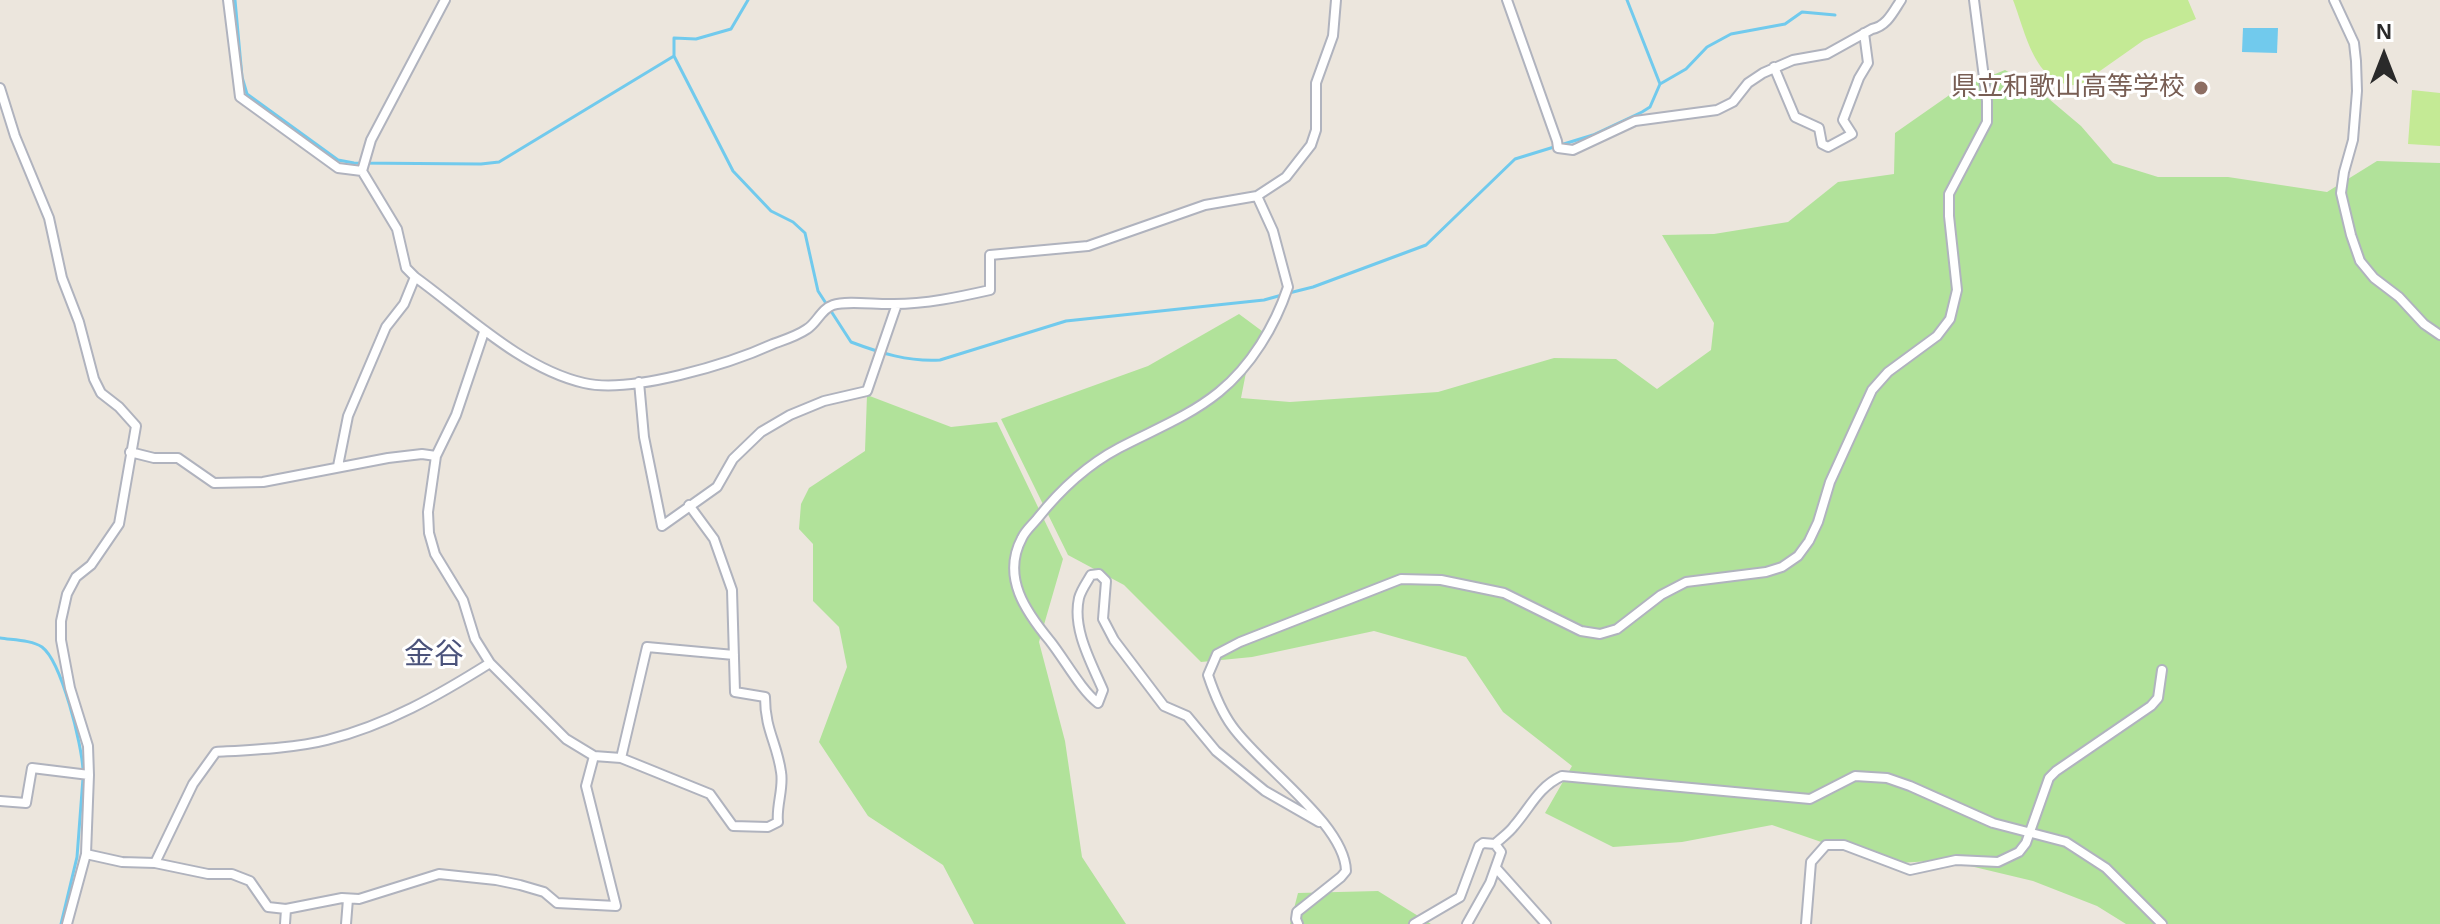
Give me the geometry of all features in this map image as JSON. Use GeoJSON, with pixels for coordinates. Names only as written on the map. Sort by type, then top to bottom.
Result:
{"type":"FeatureCollection","features":[{"type":"Feature","properties":{"kind":"street"},"geometry":{"type":"LineString","coordinates":[[228,0],[240,97],[338,168],[362,171]]}},
{"type":"Feature","properties":{"kind":"street"},"geometry":{"type":"LineString","coordinates":[[445,0],[371,140],[362,171],[397,229],[406,268],[415,277],[484,332],[558,375],[586,384],[639,382],[737,360],[808,329],[834,304],[897,304],[953,298],[990,290],[990,255],[1088,246],[1205,205],[1257,196],[1286,177],[1311,145],[1316,130],[1316,83],[1333,36],[1336,0]]}},
{"type":"Feature","properties":{"kind":"street"},"geometry":{"type":"LineString","coordinates":[[1507,0],[1558,148],[1573,150],[1635,121],[1717,110],[1733,102],[1748,83],[1774,67],[1827,54],[1879,28],[1889,20],[1901,0]]}},
{"type":"Feature","properties":{"kind":"street"},"geometry":{"type":"LineString","coordinates":[[1298,924],[1297,912],[1346,871],[1343,850],[1328,828],[1231,725],[1208,675],[1217,654],[1240,642],[1401,579],[1441,580],[1504,593],[1581,631],[1600,634],[1617,629],[1661,595],[1686,582],[1766,572],[1782,567],[1798,556],[1818,522],[1830,482],[1872,390],[1888,372],[1937,336],[1950,319],[1957,290],[1949,194],[1987,122],[1974,0]]}},
{"type":"Feature","properties":{"kind":"street"},"geometry":{"type":"LineString","coordinates":[[2334,0],[2354,43],[2356,61],[2353,140],[2341,193],[2351,235],[2360,261],[2374,278],[2440,335]]}},
{"type":"Feature","properties":{"kind":"street"},"geometry":{"type":"LineString","coordinates":[[1774,67],[1795,117],[1819,128],[1822,144],[1828,147],[1852,134],[1843,120],[1868,63],[1864,33]]}},
{"type":"Feature","properties":{"kind":"street"},"geometry":{"type":"LineString","coordinates":[[0,88],[15,136],[49,218],[62,278],[79,322],[94,379],[101,393],[136,426],[119,524],[91,565],[76,577],[67,594],[61,621],[61,640],[70,688],[88,746],[89,775],[86,854],[67,924]]}},
{"type":"Feature","properties":{"kind":"street"},"geometry":{"type":"LineString","coordinates":[[1257,196],[1273,231],[1288,287],[1261,344],[1241,371],[1211,398],[1157,431],[1118,449],[1058,491],[1022,537],[1013,569],[1027,613],[1071,666],[1089,696],[1098,703],[1103,690],[1086,652],[1078,623],[1079,596],[1091,575],[1099,574],[1106,581],[1103,619],[1114,640],[1164,706],[1187,716],[1216,751],[1265,791],[1328,828]]}},
{"type":"Feature","properties":{"kind":"street"},"geometry":{"type":"LineString","coordinates":[[338,466],[348,416],[386,327],[404,304],[415,277]]}},
{"type":"Feature","properties":{"kind":"street"},"geometry":{"type":"LineString","coordinates":[[639,382],[644,437],[662,526],[717,487],[733,459],[761,432],[824,401],[867,391],[897,304]]}},
{"type":"Feature","properties":{"kind":"street"},"geometry":{"type":"LineString","coordinates":[[484,332],[456,415],[436,456],[428,512],[429,533],[435,554],[463,600],[475,639],[490,663],[550,726],[581,749],[594,756],[621,758],[710,794],[733,826],[768,827],[778,822],[776,808],[782,773],[765,719],[765,697],[735,692],[732,590],[714,539],[689,505]]}},
{"type":"Feature","properties":{"kind":"street"},"geometry":{"type":"LineString","coordinates":[[130,452],[154,458],[178,458],[214,483],[275,481],[338,466],[422,454],[436,456]]}},
{"type":"Feature","properties":{"kind":"street"},"geometry":{"type":"LineString","coordinates":[[621,758],[647,647],[734,655]]}},
{"type":"Feature","properties":{"kind":"street"},"geometry":{"type":"LineString","coordinates":[[155,863],[193,784],[216,752],[324,741],[349,733],[406,712],[490,663]]}},
{"type":"Feature","properties":{"kind":"street"},"geometry":{"type":"LineString","coordinates":[[1806,924],[1811,862],[1826,845],[1844,845],[1910,870],[1956,860],[1998,862],[2019,852],[2030,832],[2049,778],[2151,706],[2158,698],[2162,670]]}},
{"type":"Feature","properties":{"kind":"street"},"geometry":{"type":"LineString","coordinates":[[86,854],[208,874],[232,874],[250,881],[268,907],[286,909],[359,899],[439,874],[520,885],[544,892],[557,903],[616,906],[586,786],[594,756]]}},
{"type":"Feature","properties":{"kind":"street"},"geometry":{"type":"LineString","coordinates":[[0,801],[26,803],[32,768],[89,775]]}},
{"type":"Feature","properties":{"kind":"street"},"geometry":{"type":"LineString","coordinates":[[1414,924],[1460,897],[1479,846],[1483,843],[1495,844],[1514,827],[1539,791],[1562,776],[1601,777],[1810,799],[1855,776],[1875,776],[1910,786],[1993,823],[2066,842],[2086,853],[2162,924]]}},
{"type":"Feature","properties":{"kind":"street"},"geometry":{"type":"LineString","coordinates":[[1467,924],[1496,868],[1501,852],[1495,844]]}},
{"type":"Feature","properties":{"kind":"street"},"geometry":{"type":"LineString","coordinates":[[1496,868],[1546,924]]}},
{"type":"Feature","properties":{"kind":"street"},"geometry":{"type":"LineString","coordinates":[[346,924],[348,899]]}},
{"type":"Feature","properties":{"kind":"street"},"geometry":{"type":"LineString","coordinates":[[285,924],[286,909]]}},
{"type":"Feature","properties":{"kind":"green space"},"geometry":{"type":"Polygon","coordinates":[[[2013,0],[2188,0],[2196,19],[2144,40],[2080,85],[2065,84],[2042,69],[2028,42],[2013,0]]]}},
{"type":"Feature","properties":{"kind":"green space"},"geometry":{"type":"Polygon","coordinates":[[[2005,70],[2036,88],[2081,126],[2113,163],[2158,177],[2228,177],[2327,192],[2377,161],[2440,163],[2440,924],[2126,924],[2097,906],[2033,881],[1945,860],[1885,864],[1772,825],[1682,842],[1613,847],[1545,813],[1572,766],[1503,712],[1466,657],[1374,631],[1252,657],[1201,662],[1124,585],[1068,555],[1001,419],[1148,366],[1239,314],[1266,334],[1249,357],[1241,398],[1290,402],[1438,392],[1554,358],[1616,359],[1657,389],[1711,350],[1714,323],[1662,235],[1714,234],[1788,222],[1838,182],[1894,174],[1895,133],[1958,89],[2005,70]]]}},
{"type":"Feature","properties":{"kind":"green space"},"geometry":{"type":"Polygon","coordinates":[[[2412,90],[2440,93],[2440,146],[2408,144],[2412,90]]]}},
{"type":"Feature","properties":{"kind":"green space"},"geometry":{"type":"Polygon","coordinates":[[[867,395],[951,427],[997,422],[1063,559],[1039,642],[1065,741],[1082,857],[1126,924],[974,924],[943,865],[868,816],[819,742],[847,667],[839,627],[813,601],[813,544],[799,529],[801,504],[809,488],[865,451],[867,395]]]}},
{"type":"Feature","properties":{"kind":"green space"},"geometry":{"type":"Polygon","coordinates":[[[1378,891],[1431,924],[1290,924],[1298,893],[1378,891]]]}},
{"type":"Feature","properties":{"kind":"water"},"geometry":{"type":"Polygon","coordinates":[[[2243,28],[2278,28],[2277,53],[2242,52],[2243,28]]]}},
{"type":"Feature","properties":{"kind":"waterway"},"geometry":{"type":"LineString","coordinates":[[235,0],[242,77],[247,94],[338,160],[354,163],[499,162],[674,56]]}},
{"type":"Feature","properties":{"kind":"waterway"},"geometry":{"type":"LineString","coordinates":[[748,0],[731,29],[696,39],[674,38],[674,56],[733,171],[771,211],[793,222],[805,233],[818,291],[851,342],[895,356],[940,360],[1066,321],[1264,300],[1282,295]]}},
{"type":"Feature","properties":{"kind":"waterway"},"geometry":{"type":"LineString","coordinates":[[1627,0],[1660,84]]}},
{"type":"Feature","properties":{"kind":"waterway"},"geometry":{"type":"LineString","coordinates":[[1289,293],[1426,245],[1515,159],[1593,135],[1642,112],[1650,107],[1660,84],[1686,69],[1707,47],[1731,34],[1785,24],[1802,12],[1835,15]]}},
{"type":"Feature","properties":{"kind":"waterway"},"geometry":{"type":"LineString","coordinates":[[0,638],[33,643],[42,647],[49,656],[70,705],[83,770]]}},
{"type":"Feature","properties":{"kind":"waterway"},"geometry":{"type":"LineString","coordinates":[[61,924],[77,857],[83,778]]}},
{"type":"Feature","properties":{"kind":"place","name":"県立和歌山高等学校"},"geometry":{"type":"Point","coordinates":[2201,88]}},
{"type":"Feature","properties":{"kind":"district","name":"金谷"},"geometry":{"type":"Point","coordinates":[434,656]}}]}
